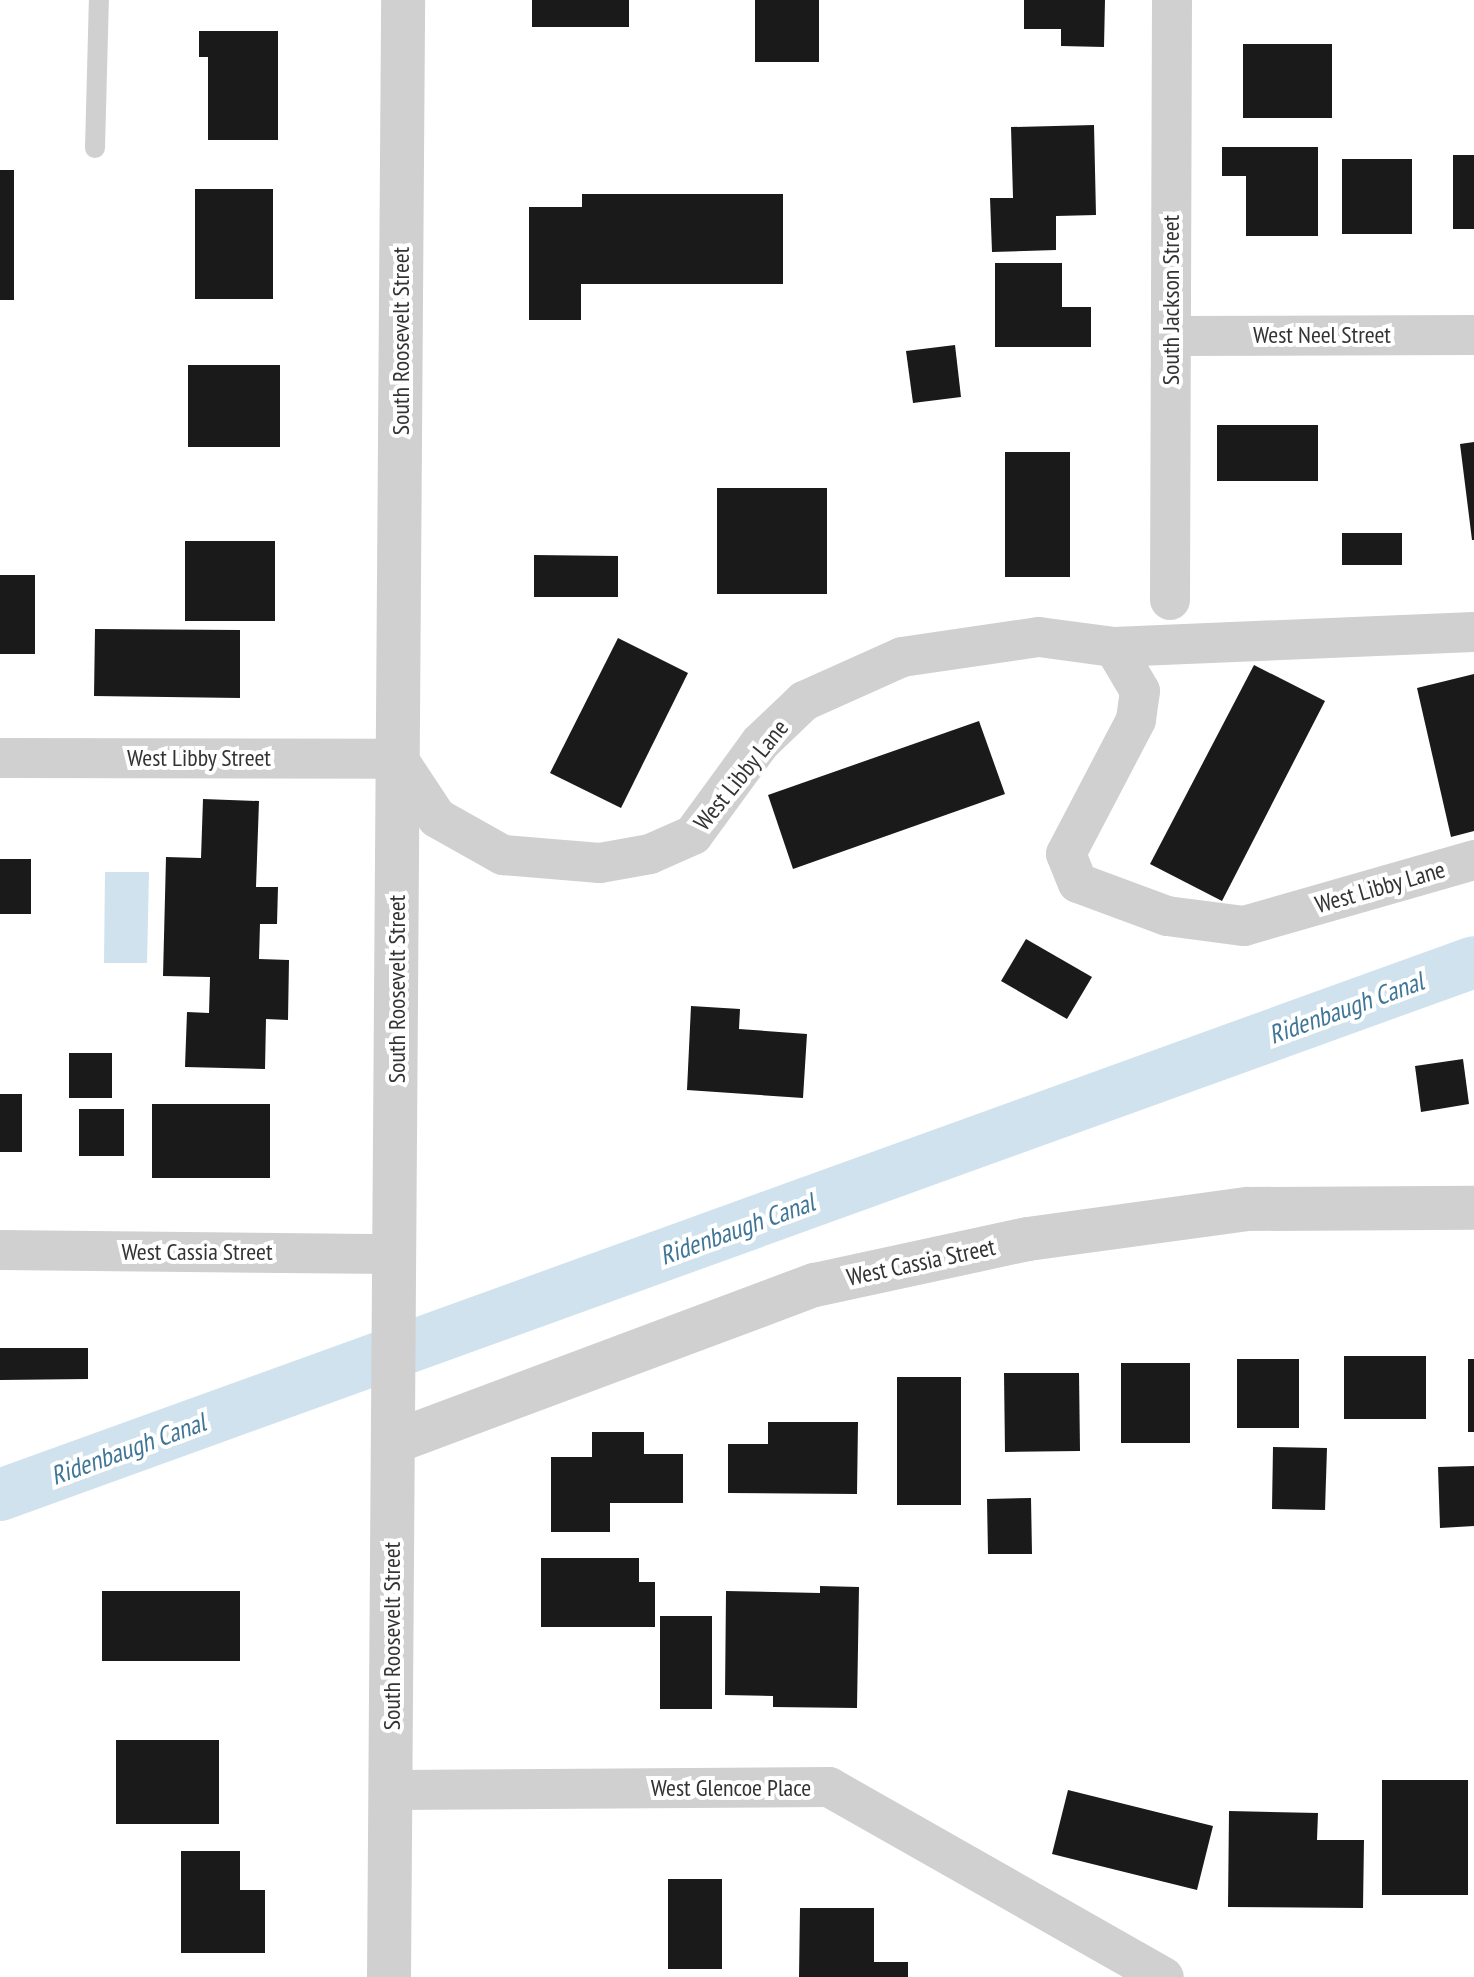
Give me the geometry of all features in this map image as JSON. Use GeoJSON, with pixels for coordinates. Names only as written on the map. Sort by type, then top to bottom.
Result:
{"type":"FeatureCollection","features":[{"type":"Feature","properties":{"kind":"street","name":"South Roosevelt Street"},"geometry":{"type":"LineString","coordinates":[[389,1977],[403,0]]}},
{"type":"Feature","properties":{"kind":"street","name":"South Jackson Street"},"geometry":{"type":"LineString","coordinates":[[1170,600],[1172,0]]}},
{"type":"Feature","properties":{"kind":"street","name":"West Neel Street"},"geometry":{"type":"LineString","coordinates":[[1171,336],[1474,335]]}},
{"type":"Feature","properties":{"kind":"street","name":"West Libby Lane"},"geometry":{"type":"LineString","coordinates":[[398,759],[437,818],[503,855],[600,863],[650,854],[693,835],[760,743],[804,701],[851,675],[902,657],[1039,637],[1114,647],[1474,632]]}},
{"type":"Feature","properties":{"kind":"street","name":"West Libby Lane"},"geometry":{"type":"LineString","coordinates":[[1114,647],[1140,691],[1136,720],[1066,854],[1078,883],[1167,916],[1244,926],[1474,860]]}},
{"type":"Feature","properties":{"kind":"street","name":"West Libby Street"},"geometry":{"type":"LineString","coordinates":[[0,758],[398,759]]}},
{"type":"Feature","properties":{"kind":"street","name":"West Cassia Street"},"geometry":{"type":"LineString","coordinates":[[394,1442],[815,1285],[1028,1239],[1248,1209],[1474,1208]]}},
{"type":"Feature","properties":{"kind":"street","name":"West Cassia Street"},"geometry":{"type":"LineString","coordinates":[[0,1250],[394,1254]]}},
{"type":"Feature","properties":{"kind":"street","name":"West Glencoe Place"},"geometry":{"type":"LineString","coordinates":[[391,1790],[829,1787],[1164,1977]]}},
{"type":"Feature","properties":{"kind":"lane"},"geometry":{"type":"LineString","coordinates":[[95,148],[99,0]]}},
{"type":"Feature","properties":{"kind":"water"},"geometry":{"type":"Polygon","coordinates":[[[105,872],[149,872],[147,963],[104,963],[105,872]]]}},
{"type":"Feature","properties":{"kind":"building"},"geometry":{"type":"Polygon","coordinates":[[[532,0],[629,0],[629,27],[532,27],[532,0]]]}},
{"type":"Feature","properties":{"kind":"building"},"geometry":{"type":"Polygon","coordinates":[[[755,0],[819,0],[819,62],[755,62],[755,0]]]}},
{"type":"Feature","properties":{"kind":"building"},"geometry":{"type":"Polygon","coordinates":[[[1024,0],[1105,0],[1104,47],[1061,46],[1061,29],[1024,29],[1024,0]]]}},
{"type":"Feature","properties":{"kind":"building"},"geometry":{"type":"Polygon","coordinates":[[[199,31],[278,31],[278,140],[208,140],[208,57],[199,57],[199,31]]]}},
{"type":"Feature","properties":{"kind":"building"},"geometry":{"type":"Polygon","coordinates":[[[1243,44],[1332,44],[1332,118],[1243,118],[1243,44]]]}},
{"type":"Feature","properties":{"kind":"building"},"geometry":{"type":"Polygon","coordinates":[[[1094,125],[1096,215],[1056,216],[1056,250],[992,252],[990,198],[1013,198],[1011,127],[1094,125]]]}},
{"type":"Feature","properties":{"kind":"building"},"geometry":{"type":"Polygon","coordinates":[[[1222,147],[1318,147],[1318,236],[1246,236],[1246,176],[1222,176],[1222,147]]]}},
{"type":"Feature","properties":{"kind":"building"},"geometry":{"type":"Polygon","coordinates":[[[1453,155],[1474,155],[1474,229],[1453,229],[1453,155]]]}},
{"type":"Feature","properties":{"kind":"building"},"geometry":{"type":"Polygon","coordinates":[[[1342,159],[1412,159],[1412,234],[1342,234],[1342,159]]]}},
{"type":"Feature","properties":{"kind":"building"},"geometry":{"type":"Polygon","coordinates":[[[0,170],[14,170],[14,300],[0,300],[0,170]]]}},
{"type":"Feature","properties":{"kind":"building"},"geometry":{"type":"Polygon","coordinates":[[[195,189],[273,189],[273,299],[195,299],[195,189]]]}},
{"type":"Feature","properties":{"kind":"building"},"geometry":{"type":"Polygon","coordinates":[[[582,194],[783,194],[783,284],[581,284],[581,320],[529,320],[529,207],[582,207],[582,194]]]}},
{"type":"Feature","properties":{"kind":"building"},"geometry":{"type":"Polygon","coordinates":[[[995,263],[1062,263],[1062,307],[1091,307],[1091,347],[995,347],[995,263]]]}},
{"type":"Feature","properties":{"kind":"building"},"geometry":{"type":"Polygon","coordinates":[[[955,345],[961,397],[913,403],[906,351],[955,345]]]}},
{"type":"Feature","properties":{"kind":"building"},"geometry":{"type":"Polygon","coordinates":[[[188,365],[280,365],[280,447],[188,447],[188,365]]]}},
{"type":"Feature","properties":{"kind":"building"},"geometry":{"type":"Polygon","coordinates":[[[1217,425],[1318,425],[1318,481],[1217,481],[1217,425]]]}},
{"type":"Feature","properties":{"kind":"building"},"geometry":{"type":"Polygon","coordinates":[[[1474,442],[1474,540],[1472,540],[1460,444],[1474,442]]]}},
{"type":"Feature","properties":{"kind":"building"},"geometry":{"type":"Polygon","coordinates":[[[1005,452],[1070,452],[1070,577],[1005,577],[1005,452]]]}},
{"type":"Feature","properties":{"kind":"building"},"geometry":{"type":"Polygon","coordinates":[[[717,488],[827,488],[827,594],[717,594],[717,488]]]}},
{"type":"Feature","properties":{"kind":"building"},"geometry":{"type":"Polygon","coordinates":[[[1342,533],[1402,533],[1402,565],[1342,565],[1342,533]]]}},
{"type":"Feature","properties":{"kind":"building"},"geometry":{"type":"Polygon","coordinates":[[[185,541],[275,541],[275,621],[185,621],[185,541]]]}},
{"type":"Feature","properties":{"kind":"building"},"geometry":{"type":"Polygon","coordinates":[[[534,555],[618,556],[618,597],[534,597],[534,555]]]}},
{"type":"Feature","properties":{"kind":"building"},"geometry":{"type":"Polygon","coordinates":[[[0,575],[35,575],[35,654],[0,654],[0,575]]]}},
{"type":"Feature","properties":{"kind":"building"},"geometry":{"type":"Polygon","coordinates":[[[95,629],[240,630],[240,698],[94,696],[95,629]]]}},
{"type":"Feature","properties":{"kind":"building"},"geometry":{"type":"Polygon","coordinates":[[[618,638],[688,673],[621,808],[550,773],[618,638]]]}},
{"type":"Feature","properties":{"kind":"building"},"geometry":{"type":"Polygon","coordinates":[[[1254,665],[1325,701],[1222,901],[1150,864],[1254,665]]]}},
{"type":"Feature","properties":{"kind":"building"},"geometry":{"type":"Polygon","coordinates":[[[1474,674],[1474,831],[1451,837],[1417,688],[1474,674]]]}},
{"type":"Feature","properties":{"kind":"building"},"geometry":{"type":"Polygon","coordinates":[[[979,721],[1005,794],[793,869],[768,795],[979,721]]]}},
{"type":"Feature","properties":{"kind":"building"},"geometry":{"type":"Polygon","coordinates":[[[203,799],[259,801],[256,887],[278,887],[277,924],[260,924],[259,959],[289,960],[288,1020],[266,1019],[265,1069],[185,1067],[187,1012],[209,1013],[210,977],[163,976],[166,857],[201,858],[203,799]]]}},
{"type":"Feature","properties":{"kind":"building"},"geometry":{"type":"Polygon","coordinates":[[[0,859],[31,859],[31,914],[0,914],[0,859]]]}},
{"type":"Feature","properties":{"kind":"building"},"geometry":{"type":"Polygon","coordinates":[[[1026,939],[1092,977],[1067,1019],[1001,981],[1026,939]]]}},
{"type":"Feature","properties":{"kind":"building"},"geometry":{"type":"Polygon","coordinates":[[[691,1006],[740,1009],[739,1029],[807,1034],[803,1098],[687,1090],[691,1006]]]}},
{"type":"Feature","properties":{"kind":"building"},"geometry":{"type":"Polygon","coordinates":[[[69,1053],[112,1053],[112,1098],[69,1098],[69,1053]]]}},
{"type":"Feature","properties":{"kind":"building"},"geometry":{"type":"Polygon","coordinates":[[[1463,1059],[1469,1104],[1421,1112],[1415,1066],[1463,1059]]]}},
{"type":"Feature","properties":{"kind":"building"},"geometry":{"type":"Polygon","coordinates":[[[0,1094],[22,1094],[22,1152],[0,1152],[0,1094]]]}},
{"type":"Feature","properties":{"kind":"building"},"geometry":{"type":"Polygon","coordinates":[[[152,1104],[270,1104],[270,1178],[152,1178],[152,1104]]]}},
{"type":"Feature","properties":{"kind":"building"},"geometry":{"type":"Polygon","coordinates":[[[79,1109],[124,1109],[124,1156],[79,1156],[79,1109]]]}},
{"type":"Feature","properties":{"kind":"building"},"geometry":{"type":"Polygon","coordinates":[[[0,1348],[88,1348],[88,1379],[0,1380],[0,1348]]]}},
{"type":"Feature","properties":{"kind":"building"},"geometry":{"type":"Polygon","coordinates":[[[1344,1356],[1426,1356],[1426,1419],[1344,1419],[1344,1356]]]}},
{"type":"Feature","properties":{"kind":"building"},"geometry":{"type":"Polygon","coordinates":[[[1237,1359],[1299,1359],[1299,1428],[1237,1428],[1237,1359]]]}},
{"type":"Feature","properties":{"kind":"building"},"geometry":{"type":"Polygon","coordinates":[[[1468,1359],[1474,1359],[1474,1432],[1468,1432],[1468,1359]]]}},
{"type":"Feature","properties":{"kind":"building"},"geometry":{"type":"Polygon","coordinates":[[[1121,1363],[1190,1363],[1190,1443],[1121,1443],[1121,1363]]]}},
{"type":"Feature","properties":{"kind":"building"},"geometry":{"type":"Polygon","coordinates":[[[1004,1373],[1079,1373],[1080,1451],[1005,1452],[1004,1373]]]}},
{"type":"Feature","properties":{"kind":"building"},"geometry":{"type":"Polygon","coordinates":[[[897,1377],[961,1377],[961,1505],[897,1505],[897,1377]]]}},
{"type":"Feature","properties":{"kind":"building"},"geometry":{"type":"Polygon","coordinates":[[[768,1422],[858,1422],[857,1494],[728,1493],[728,1444],[768,1444],[768,1422]]]}},
{"type":"Feature","properties":{"kind":"building"},"geometry":{"type":"Polygon","coordinates":[[[592,1432],[644,1432],[644,1454],[683,1454],[683,1503],[610,1503],[610,1532],[551,1532],[551,1457],[592,1457],[592,1432]]]}},
{"type":"Feature","properties":{"kind":"building"},"geometry":{"type":"Polygon","coordinates":[[[1273,1447],[1327,1448],[1325,1510],[1272,1509],[1273,1447]]]}},
{"type":"Feature","properties":{"kind":"building"},"geometry":{"type":"Polygon","coordinates":[[[1474,1466],[1474,1526],[1440,1528],[1438,1467],[1474,1466]]]}},
{"type":"Feature","properties":{"kind":"building"},"geometry":{"type":"Polygon","coordinates":[[[1031,1498],[1032,1554],[988,1554],[987,1499],[1031,1498]]]}},
{"type":"Feature","properties":{"kind":"building"},"geometry":{"type":"Polygon","coordinates":[[[541,1558],[639,1558],[639,1582],[655,1582],[655,1627],[541,1627],[541,1558]]]}},
{"type":"Feature","properties":{"kind":"building"},"geometry":{"type":"Polygon","coordinates":[[[820,1586],[859,1587],[857,1708],[773,1707],[773,1696],[725,1695],[726,1591],[820,1593],[820,1586]]]}},
{"type":"Feature","properties":{"kind":"building"},"geometry":{"type":"Polygon","coordinates":[[[102,1591],[240,1591],[240,1661],[102,1661],[102,1591]]]}},
{"type":"Feature","properties":{"kind":"building"},"geometry":{"type":"Polygon","coordinates":[[[660,1616],[712,1616],[712,1709],[660,1709],[660,1616]]]}},
{"type":"Feature","properties":{"kind":"building"},"geometry":{"type":"Polygon","coordinates":[[[116,1740],[219,1740],[219,1824],[116,1824],[116,1740]]]}},
{"type":"Feature","properties":{"kind":"building"},"geometry":{"type":"Polygon","coordinates":[[[1382,1780],[1468,1780],[1468,1895],[1382,1895],[1382,1780]]]}},
{"type":"Feature","properties":{"kind":"building"},"geometry":{"type":"Polygon","coordinates":[[[1068,1790],[1213,1826],[1197,1890],[1052,1854],[1068,1790]]]}},
{"type":"Feature","properties":{"kind":"building"},"geometry":{"type":"Polygon","coordinates":[[[1229,1811],[1318,1813],[1317,1840],[1364,1840],[1363,1908],[1228,1907],[1229,1811]]]}},
{"type":"Feature","properties":{"kind":"building"},"geometry":{"type":"Polygon","coordinates":[[[181,1851],[240,1851],[240,1890],[265,1890],[265,1953],[181,1953],[181,1851]]]}},
{"type":"Feature","properties":{"kind":"building"},"geometry":{"type":"Polygon","coordinates":[[[668,1879],[722,1879],[722,1969],[668,1969],[668,1879]]]}},
{"type":"Feature","properties":{"kind":"building"},"geometry":{"type":"Polygon","coordinates":[[[800,1908],[874,1908],[874,1962],[908,1962],[908,1977],[799,1977],[800,1908]]]}},
{"type":"Feature","properties":{"kind":"waterway","name":"Ridenbaugh Canal"},"geometry":{"type":"LineString","coordinates":[[0,1495],[1474,962]]}}]}
